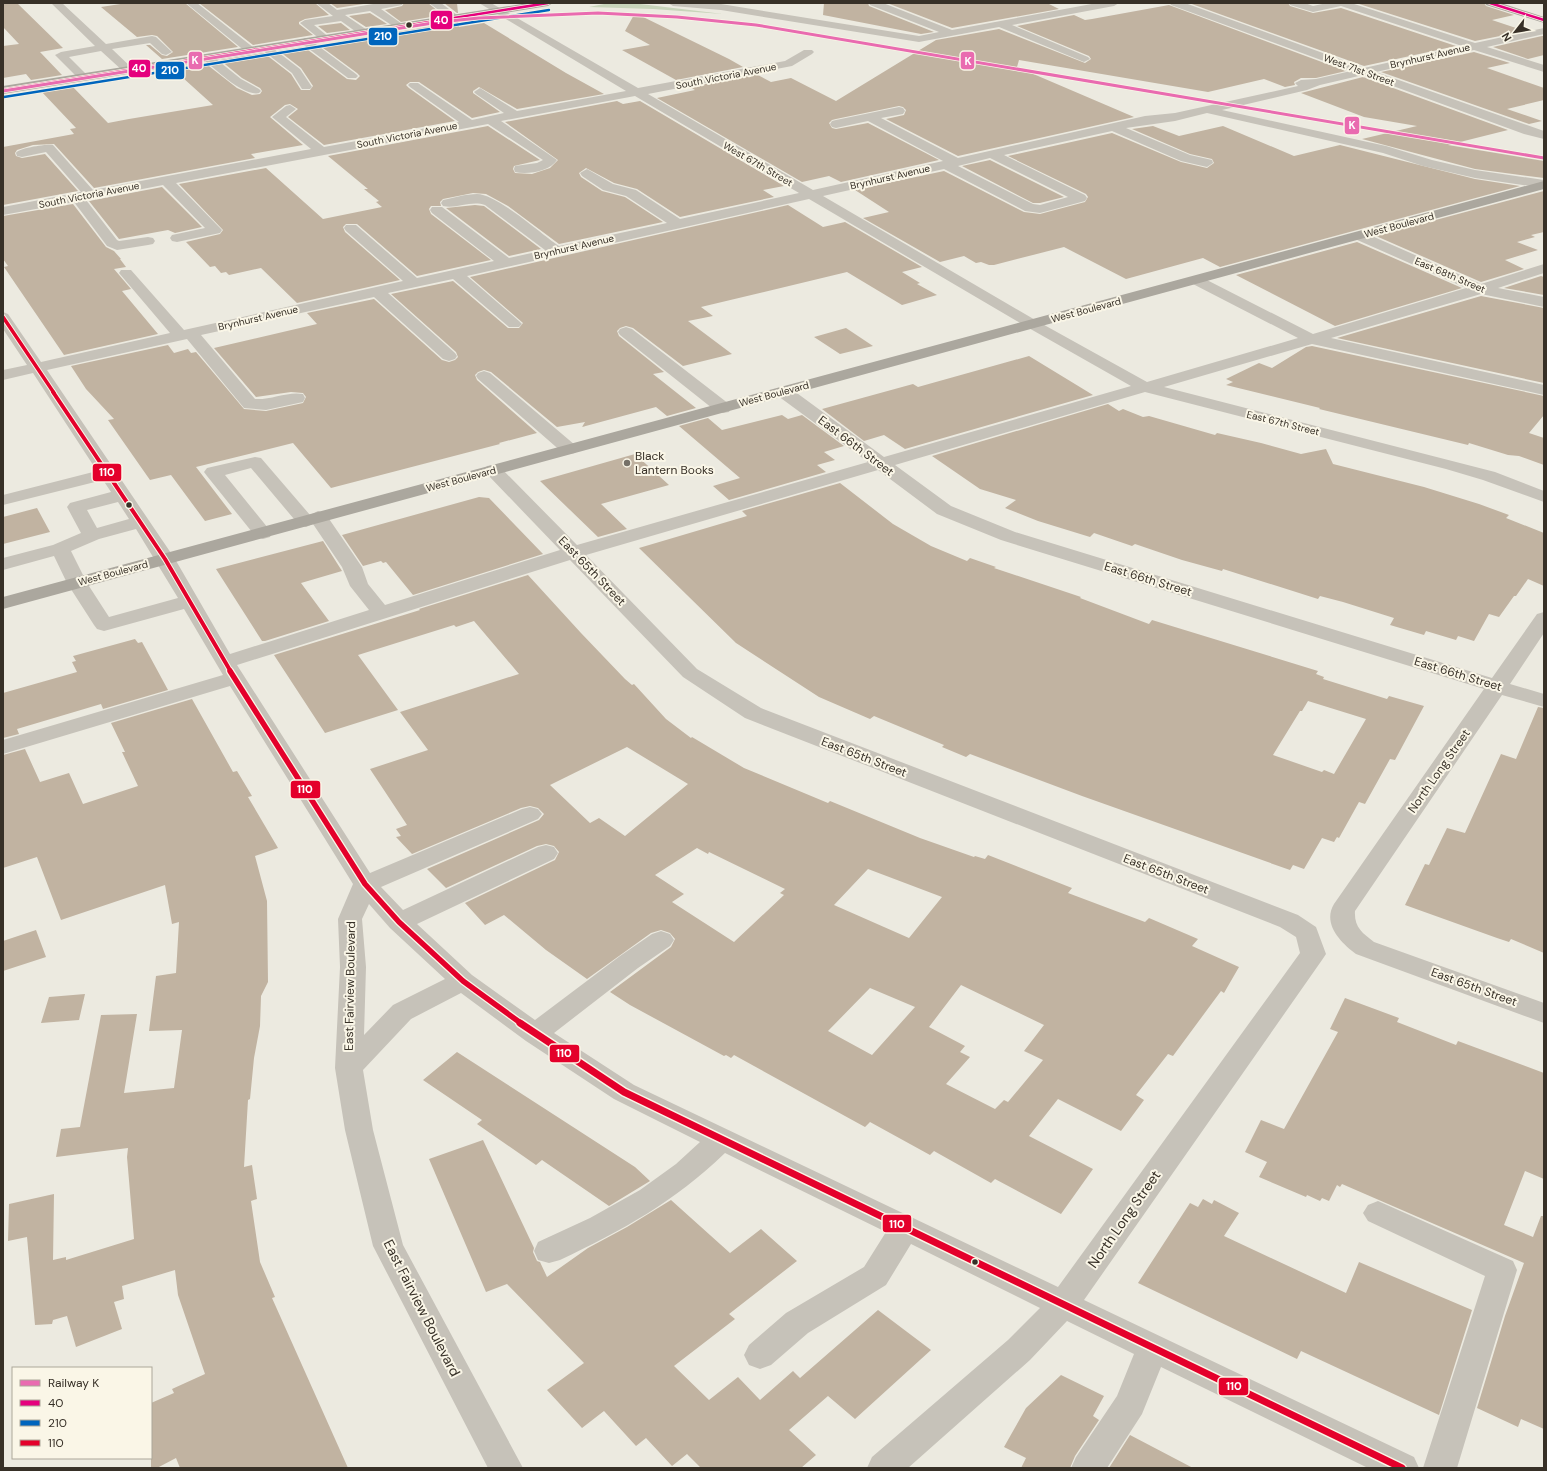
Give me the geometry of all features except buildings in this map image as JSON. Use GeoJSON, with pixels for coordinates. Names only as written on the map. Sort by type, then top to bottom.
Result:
{"type":"FeatureCollection","features":[{"type":"Feature","properties":{"kind":"main road"},"geometry":{"type":"LineString","coordinates":[[3,90],[548,3]]}},
{"type":"Feature","properties":{"kind":"main road"},"geometry":{"type":"LineString","coordinates":[[1490,3],[1544,20]]}},
{"type":"Feature","properties":{"kind":"main road","name":"West Boulevard"},"geometry":{"type":"LineString","coordinates":[[4,601],[263,533],[1544,185]]}},
{"type":"Feature","properties":{"kind":"street"},"geometry":{"type":"LineString","coordinates":[[56,3],[128,70]]}},
{"type":"Feature","properties":{"kind":"street"},"geometry":{"type":"LineString","coordinates":[[191,3],[250,50]]}},
{"type":"Feature","properties":{"kind":"street"},"geometry":{"type":"LineString","coordinates":[[321,3],[362,32]]}},
{"type":"Feature","properties":{"kind":"street"},"geometry":{"type":"LineString","coordinates":[[325,38],[305,24],[371,7],[398,3]]}},
{"type":"Feature","properties":{"kind":"street"},"geometry":{"type":"LineString","coordinates":[[434,3],[456,18]]}},
{"type":"Feature","properties":{"kind":"street","name":"West 67th Street"},"geometry":{"type":"LineString","coordinates":[[484,3],[1032,324]]}},
{"type":"Feature","properties":{"kind":"street"},"geometry":{"type":"LineString","coordinates":[[674,3],[722,7],[914,38],[925,38],[1114,3]]}},
{"type":"Feature","properties":{"kind":"street"},"geometry":{"type":"LineString","coordinates":[[874,3],[951,33]]}},
{"type":"Feature","properties":{"kind":"street"},"geometry":{"type":"LineString","coordinates":[[1058,3],[1077,10]]}},
{"type":"Feature","properties":{"kind":"street","name":"West 71st Street"},"geometry":{"type":"LineString","coordinates":[[1175,3],[1364,72],[1544,135]]}},
{"type":"Feature","properties":{"kind":"street"},"geometry":{"type":"LineString","coordinates":[[1294,3],[1313,9],[1341,3],[1544,69]]}},
{"type":"Feature","properties":{"kind":"street"},"geometry":{"type":"LineString","coordinates":[[371,7],[400,26]]}},
{"type":"Feature","properties":{"kind":"street"},"geometry":{"type":"LineString","coordinates":[[1000,24],[1084,59]]}},
{"type":"Feature","properties":{"kind":"street","name":"Brynhurst Avenue"},"geometry":{"type":"LineString","coordinates":[[1145,120],[1165,112],[1293,84],[1316,82],[1364,72],[1544,31]]}},
{"type":"Feature","properties":{"kind":"street"},"geometry":{"type":"LineString","coordinates":[[83,77],[61,54],[152,39],[166,52]]}},
{"type":"Feature","properties":{"kind":"street"},"geometry":{"type":"LineString","coordinates":[[305,41],[352,76]]}},
{"type":"Feature","properties":{"kind":"street"},"geometry":{"type":"LineString","coordinates":[[266,48],[296,71],[306,87]]}},
{"type":"Feature","properties":{"kind":"street","name":"South Victoria Avenue"},"geometry":{"type":"LineString","coordinates":[[3,211],[788,64],[808,52]]}},
{"type":"Feature","properties":{"kind":"street"},"geometry":{"type":"LineString","coordinates":[[207,57],[237,80],[255,91]]}},
{"type":"Feature","properties":{"kind":"street","name":"Brynhurst Avenue"},"geometry":{"type":"LineString","coordinates":[[3,375],[1113,127],[1145,120],[1175,117],[1303,88],[1316,82]]}},
{"type":"Feature","properties":{"kind":"street"},"geometry":{"type":"LineString","coordinates":[[414,85],[470,124]]}},
{"type":"Feature","properties":{"kind":"street"},"geometry":{"type":"LineString","coordinates":[[480,92],[515,115]]}},
{"type":"Feature","properties":{"kind":"street"},"geometry":{"type":"LineString","coordinates":[[290,109],[278,117],[322,151]]}},
{"type":"Feature","properties":{"kind":"street"},"geometry":{"type":"LineString","coordinates":[[1205,110],[1386,150],[1428,163],[1475,174],[1544,185]]}},
{"type":"Feature","properties":{"kind":"street"},"geometry":{"type":"LineString","coordinates":[[836,124],[899,111]]}},
{"type":"Feature","properties":{"kind":"street"},"geometry":{"type":"LineString","coordinates":[[869,118],[1030,208],[1040,209],[1080,198],[992,154]]}},
{"type":"Feature","properties":{"kind":"street"},"geometry":{"type":"LineString","coordinates":[[490,120],[551,160],[549,163],[520,169]]}},
{"type":"Feature","properties":{"kind":"street"},"geometry":{"type":"LineString","coordinates":[[1113,127],[1176,154],[1207,163]]}},
{"type":"Feature","properties":{"kind":"street"},"geometry":{"type":"LineString","coordinates":[[22,153],[48,148],[84,196],[112,243],[117,246],[148,241]]}},
{"type":"Feature","properties":{"kind":"street"},"geometry":{"type":"LineString","coordinates":[[587,173],[608,187],[632,193],[678,224]]}},
{"type":"Feature","properties":{"kind":"street"},"geometry":{"type":"LineString","coordinates":[[166,180],[215,230],[177,238]]}},
{"type":"Feature","properties":{"kind":"street"},"geometry":{"type":"LineString","coordinates":[[505,262],[443,207],[471,198],[490,202],[556,251]]}},
{"type":"Feature","properties":{"kind":"street"},"geometry":{"type":"LineString","coordinates":[[352,228],[414,283]]}},
{"type":"Feature","properties":{"kind":"street","name":"East 68th Street"},"geometry":{"type":"LineString","coordinates":[[1360,236],[1480,289],[1544,302]]}},
{"type":"Feature","properties":{"kind":"street"},"geometry":{"type":"LineString","coordinates":[[3,747],[230,670],[381,613],[574,552],[1312,339],[1480,289],[1544,268]]}},
{"type":"Feature","properties":{"kind":"street"},"geometry":{"type":"LineString","coordinates":[[126,273],[186,334],[250,404],[266,405],[297,398]]}},
{"type":"Feature","properties":{"kind":"street"},"geometry":{"type":"LineString","coordinates":[[456,274],[514,324]]}},
{"type":"Feature","properties":{"kind":"street"},"geometry":{"type":"LineString","coordinates":[[1196,280],[1312,339],[1544,390]]}},
{"type":"Feature","properties":{"kind":"street"},"geometry":{"type":"LineString","coordinates":[[377,291],[449,356]]}},
{"type":"Feature","properties":{"kind":"street"},"geometry":{"type":"LineString","coordinates":[[3,318],[165,559],[230,670],[365,884],[400,922],[463,981],[535,1034],[624,1092],[1402,1468]]}},
{"type":"Feature","properties":{"kind":"street","name":"East 67th Street"},"geometry":{"type":"LineString","coordinates":[[1032,324],[1144,387],[1452,465],[1495,479],[1544,498]]}},
{"type":"Feature","properties":{"kind":"street"},"geometry":{"type":"LineString","coordinates":[[626,332],[723,408]]}},
{"type":"Feature","properties":{"kind":"street"},"geometry":{"type":"LineString","coordinates":[[484,376],[569,450]]}},
{"type":"Feature","properties":{"kind":"street","name":"East 66th Street"},"geometry":{"type":"LineString","coordinates":[[784,392],[944,510],[1008,536],[1544,701]]}},
{"type":"Feature","properties":{"kind":"street"},"geometry":{"type":"LineString","coordinates":[[263,533],[214,472],[255,462],[312,519],[352,567],[359,586],[381,613]]}},
{"type":"Feature","properties":{"kind":"street","name":"East 65th Street"},"geometry":{"type":"LineString","coordinates":[[493,470],[690,673],[753,713],[1289,921],[1307,933]]}},
{"type":"Feature","properties":{"kind":"street"},"geometry":{"type":"LineString","coordinates":[[3,500],[108,474]]}},
{"type":"Feature","properties":{"kind":"street"},"geometry":{"type":"LineString","coordinates":[[92,535],[76,507],[122,495]]}},
{"type":"Feature","properties":{"kind":"street"},"geometry":{"type":"LineString","coordinates":[[3,564],[60,549],[92,535],[140,522]]}},
{"type":"Feature","properties":{"kind":"street"},"geometry":{"type":"LineString","coordinates":[[60,549],[77,583],[104,625],[189,601]]}},
{"type":"Feature","properties":{"kind":"street","name":"North Long Street"},"geometry":{"type":"LineString","coordinates":[[1343,927],[1341,919],[1342,910],[1544,618]]}},
{"type":"Feature","properties":{"kind":"street"},"geometry":{"type":"LineString","coordinates":[[365,884],[530,814]]}},
{"type":"Feature","properties":{"kind":"street"},"geometry":{"type":"LineString","coordinates":[[400,922],[546,853]]}},
{"type":"Feature","properties":{"kind":"street","name":"East Fairview Boulevard"},"geometry":{"type":"LineString","coordinates":[[365,884],[350,919],[353,967],[349,1068],[359,1130],[388,1246],[506,1468]]}},
{"type":"Feature","properties":{"kind":"street","name":"East 65th Street"},"geometry":{"type":"LineString","coordinates":[[1343,927],[1348,934],[1364,948],[1544,1012]]}},
{"type":"Feature","properties":{"kind":"street","name":"North Long Street"},"geometry":{"type":"LineString","coordinates":[[884,1468],[1019,1350],[1064,1304],[1313,954],[1307,933]]}},
{"type":"Feature","properties":{"kind":"street"},"geometry":{"type":"LineString","coordinates":[[535,1034],[629,962],[661,940]]}},
{"type":"Feature","properties":{"kind":"street","name":"East Fairview Boulevard"},"geometry":{"type":"LineString","coordinates":[[349,1068],[402,1012],[463,981]]}},
{"type":"Feature","properties":{"kind":"street"},"geometry":{"type":"LineString","coordinates":[[549,1251],[647,1200],[682,1176],[722,1139]]}},
{"type":"Feature","properties":{"kind":"street"},"geometry":{"type":"LineString","coordinates":[[1378,1213],[1502,1270],[1440,1468]]}},
{"type":"Feature","properties":{"kind":"street"},"geometry":{"type":"LineString","coordinates":[[760,1355],[797,1322],[875,1276],[905,1228]]}},
{"type":"Feature","properties":{"kind":"street"},"geometry":{"type":"LineString","coordinates":[[1088,1468],[1130,1404],[1153,1347]]}},
{"type":"Feature","properties":{"kind":"green space"},"geometry":{"type":"Polygon","coordinates":[[[609,3],[632,3],[723,14],[653,9],[589,7],[609,3]]]}},
{"type":"Feature","properties":{"kind":"rail line","name":"K"},"geometry":{"type":"LineString","coordinates":[[3,91],[439,22],[518,15],[598,13],[637,14],[716,20],[756,25],[1544,158]]}},
{"type":"Feature","properties":{"kind":"transit line","name":"40"},"geometry":{"type":"LineString","coordinates":[[3,90],[548,3]]}},
{"type":"Feature","properties":{"kind":"transit line","name":"40"},"geometry":{"type":"LineString","coordinates":[[1490,3],[1544,20]]}},
{"type":"Feature","properties":{"kind":"transit line","name":"210"},"geometry":{"type":"LineString","coordinates":[[4,97],[549,10]]}},
{"type":"Feature","properties":{"kind":"transit line","name":"110"},"geometry":{"type":"LineString","coordinates":[[3,317],[165,559],[225,662],[365,884],[399,922],[463,981],[535,1034],[624,1092],[1402,1468]]}},
{"type":"Feature","properties":{"kind":"place","name":"Black Lantern Books"},"geometry":{"type":"Point","coordinates":[627,463]}}]}
